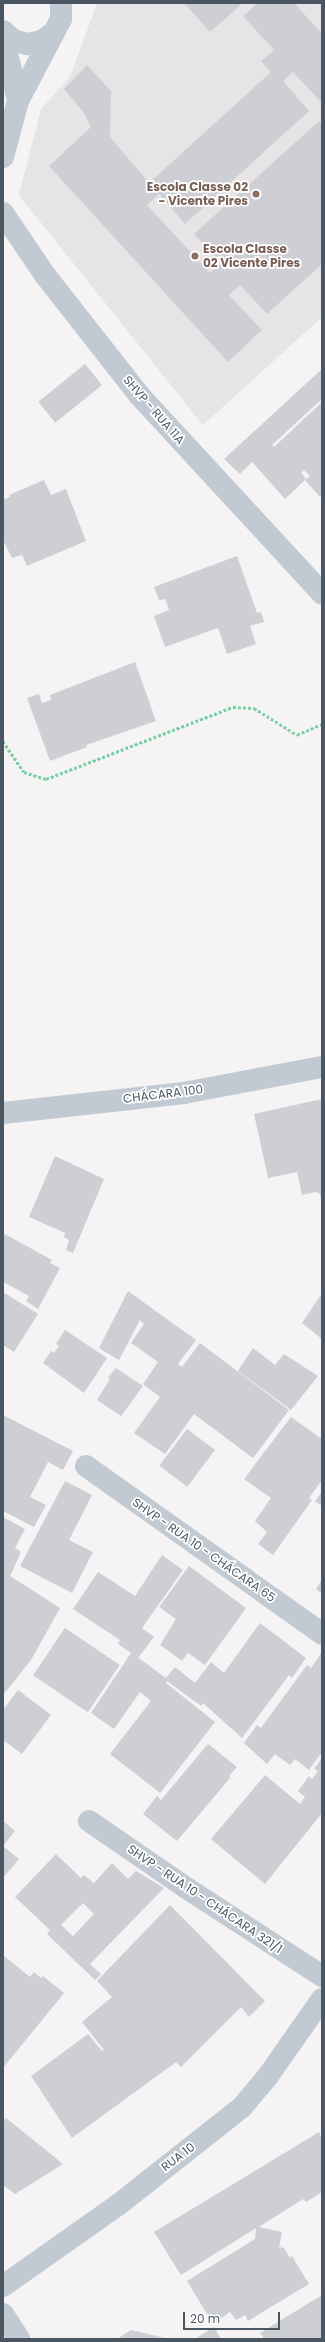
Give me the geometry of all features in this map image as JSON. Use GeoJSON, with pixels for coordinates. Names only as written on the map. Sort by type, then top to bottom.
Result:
{"type":"FeatureCollection","features":[{"type":"Feature","properties":{"kind":"street"},"geometry":{"type":"LineString","coordinates":[[3,157],[18,101],[61,19],[61,3]]}},
{"type":"Feature","properties":{"kind":"street"},"geometry":{"type":"LineString","coordinates":[[3,31],[13,40],[27,44],[42,41],[54,32]]}},
{"type":"Feature","properties":{"kind":"street"},"geometry":{"type":"LineString","coordinates":[[3,35],[18,101]]}},
{"type":"Feature","properties":{"kind":"street","name":"SHVP - RUA 11A"},"geometry":{"type":"LineString","coordinates":[[3,213],[45,275],[139,395],[322,593]]}},
{"type":"Feature","properties":{"kind":"street","name":"CHÁCARA 100"},"geometry":{"type":"LineString","coordinates":[[3,1113],[184,1093],[322,1067]]}},
{"type":"Feature","properties":{"kind":"street","name":"SHVP - RUA 10 - CHÁCARA 65"},"geometry":{"type":"LineString","coordinates":[[86,1466],[322,1634]]}},
{"type":"Feature","properties":{"kind":"street","name":"SHVP - RUA 10 - CHÁCARA 321/1"},"geometry":{"type":"LineString","coordinates":[[89,1821],[188,1889],[322,1976]]}},
{"type":"Feature","properties":{"kind":"street","name":"RUA 10"},"geometry":{"type":"LineString","coordinates":[[3,2286],[118,2205],[242,2107],[268,2076],[322,1998]]}},
{"type":"Feature","properties":{"kind":"street"},"geometry":{"type":"LineString","coordinates":[[3,2314],[19,2339]]}},
{"type":"Feature","properties":{"kind":"path"},"geometry":{"type":"LineString","coordinates":[[3,741],[24,772],[46,778],[233,707],[254,708],[297,735],[322,724]]}},
{"type":"Feature","properties":{"kind":"shaded area","name":"Escola Classe 02 Vicente Pires"},"geometry":{"type":"Polygon","coordinates":[[[97,3],[322,3],[322,317],[203,425],[19,195],[41,109],[70,77],[97,3]]]}},
{"type":"Feature","properties":{"kind":"building"},"geometry":{"type":"Polygon","coordinates":[[[184,3],[243,3],[210,32],[184,3]]]}},
{"type":"Feature","properties":{"kind":"building"},"geometry":{"type":"Polygon","coordinates":[[[258,3],[294,3],[322,34],[322,103],[293,72],[283,81],[309,111],[185,224],[159,194],[147,205],[210,273],[221,263],[194,234],[319,121],[322,124],[322,264],[267,314],[240,285],[229,295],[262,330],[228,362],[49,166],[91,127],[84,113],[64,89],[87,65],[111,91],[110,137],[149,183],[271,72],[261,61],[274,50],[243,16],[258,3]]]}},
{"type":"Feature","properties":{"kind":"building"},"geometry":{"type":"Polygon","coordinates":[[[85,364],[102,385],[55,423],[38,402],[85,364]]]}},
{"type":"Feature","properties":{"kind":"building"},"geometry":{"type":"Polygon","coordinates":[[[322,369],[322,399],[272,445],[274,447],[322,402],[322,495],[320,497],[305,480],[285,499],[252,462],[240,474],[224,459],[322,369]],[[304,470],[301,473],[306,479],[310,476],[304,470]]]}},
{"type":"Feature","properties":{"kind":"building"},"geometry":{"type":"Polygon","coordinates":[[[44,480],[51,495],[66,489],[86,541],[27,566],[22,555],[12,558],[3,540],[3,500],[10,497],[9,495],[44,480]]]}},
{"type":"Feature","properties":{"kind":"building"},"geometry":{"type":"Polygon","coordinates":[[[237,556],[257,613],[261,612],[264,622],[250,626],[256,644],[227,654],[218,628],[165,647],[154,616],[169,610],[165,599],[159,600],[154,587],[237,556]]]}},
{"type":"Feature","properties":{"kind":"building"},"geometry":{"type":"Polygon","coordinates":[[[135,662],[156,721],[86,745],[87,747],[50,761],[27,698],[39,694],[42,703],[51,700],[50,695],[135,662]]]}},
{"type":"Feature","properties":{"kind":"building"},"geometry":{"type":"Polygon","coordinates":[[[322,1099],[321,1200],[320,1194],[316,1192],[302,1195],[297,1172],[268,1178],[254,1114],[322,1099]]]}},
{"type":"Feature","properties":{"kind":"building"},"geometry":{"type":"Polygon","coordinates":[[[55,1156],[104,1179],[73,1253],[66,1250],[69,1240],[64,1237],[65,1233],[29,1217],[55,1156]]]}},
{"type":"Feature","properties":{"kind":"building"},"geometry":{"type":"Polygon","coordinates":[[[3,1233],[52,1260],[50,1263],[60,1268],[38,1309],[26,1301],[29,1296],[3,1282],[3,1233]]]}},
{"type":"Feature","properties":{"kind":"building"},"geometry":{"type":"Polygon","coordinates":[[[128,1291],[196,1340],[178,1364],[182,1367],[200,1343],[289,1410],[253,1458],[194,1414],[165,1454],[134,1433],[160,1397],[143,1384],[158,1362],[131,1343],[144,1324],[140,1320],[119,1360],[99,1348],[128,1291]]]}},
{"type":"Feature","properties":{"kind":"building"},"geometry":{"type":"Polygon","coordinates":[[[3,1292],[38,1314],[14,1352],[3,1345],[3,1292]]]}},
{"type":"Feature","properties":{"kind":"building"},"geometry":{"type":"Polygon","coordinates":[[[322,1293],[322,1339],[302,1323],[322,1293]]]}},
{"type":"Feature","properties":{"kind":"building"},"geometry":{"type":"Polygon","coordinates":[[[65,1330],[107,1358],[84,1393],[43,1363],[51,1351],[54,1353],[59,1346],[56,1344],[65,1330]]]}},
{"type":"Feature","properties":{"kind":"building"},"geometry":{"type":"Polygon","coordinates":[[[253,1348],[275,1365],[284,1354],[318,1376],[291,1410],[238,1371],[253,1348]]]}},
{"type":"Feature","properties":{"kind":"building"},"geometry":{"type":"Polygon","coordinates":[[[116,1368],[143,1386],[121,1416],[97,1400],[110,1379],[108,1377],[116,1368]]]}},
{"type":"Feature","properties":{"kind":"building"},"geometry":{"type":"Polygon","coordinates":[[[3,1415],[73,1451],[63,1470],[48,1462],[30,1497],[46,1505],[34,1527],[3,1511],[3,1415]]]}},
{"type":"Feature","properties":{"kind":"building"},"geometry":{"type":"Polygon","coordinates":[[[291,1417],[322,1439],[322,1480],[309,1498],[312,1500],[273,1555],[258,1544],[267,1532],[255,1521],[271,1498],[244,1479],[291,1417]]]}},
{"type":"Feature","properties":{"kind":"building"},"geometry":{"type":"Polygon","coordinates":[[[187,1429],[215,1450],[187,1487],[159,1466],[187,1429]]]}},
{"type":"Feature","properties":{"kind":"building"},"geometry":{"type":"Polygon","coordinates":[[[65,1481],[92,1495],[69,1540],[93,1552],[72,1593],[20,1566],[65,1481]]]}},
{"type":"Feature","properties":{"kind":"building"},"geometry":{"type":"Polygon","coordinates":[[[322,1492],[322,1506],[315,1501],[322,1492]]]}},
{"type":"Feature","properties":{"kind":"building"},"geometry":{"type":"Polygon","coordinates":[[[3,1517],[25,1529],[15,1548],[21,1552],[10,1576],[60,1608],[31,1660],[3,1695],[3,1517]]]}},
{"type":"Feature","properties":{"kind":"building"},"geometry":{"type":"Polygon","coordinates":[[[162,1555],[183,1570],[142,1628],[154,1637],[138,1658],[166,1678],[175,1667],[195,1683],[211,1662],[224,1673],[260,1623],[306,1658],[292,1678],[289,1675],[242,1738],[203,1703],[201,1706],[167,1681],[166,1683],[215,1722],[160,1793],[110,1754],[151,1701],[140,1692],[114,1729],[91,1713],[131,1653],[118,1644],[120,1640],[73,1609],[98,1572],[135,1596],[162,1555]]]}},
{"type":"Feature","properties":{"kind":"building"},"geometry":{"type":"Polygon","coordinates":[[[189,1566],[246,1608],[205,1665],[188,1653],[182,1661],[160,1645],[176,1619],[159,1607],[189,1566]]]}},
{"type":"Feature","properties":{"kind":"building"},"geometry":{"type":"Polygon","coordinates":[[[322,1580],[322,1594],[316,1589],[322,1580]]]}},
{"type":"Feature","properties":{"kind":"building"},"geometry":{"type":"Polygon","coordinates":[[[65,1628],[120,1665],[88,1712],[33,1675],[65,1628]]]}},
{"type":"Feature","properties":{"kind":"building"},"geometry":{"type":"Polygon","coordinates":[[[322,1652],[322,1752],[309,1770],[295,1759],[290,1765],[275,1754],[267,1764],[244,1743],[257,1725],[261,1728],[307,1665],[311,1668],[322,1652]]]}},
{"type":"Feature","properties":{"kind":"building"},"geometry":{"type":"Polygon","coordinates":[[[18,1690],[51,1715],[22,1754],[3,1740],[3,1710],[18,1690]]]}},
{"type":"Feature","properties":{"kind":"building"},"geometry":{"type":"Polygon","coordinates":[[[208,1744],[237,1767],[229,1776],[230,1778],[177,1841],[143,1814],[157,1796],[161,1800],[208,1744]]]}},
{"type":"Feature","properties":{"kind":"building"},"geometry":{"type":"Polygon","coordinates":[[[322,1758],[322,1813],[265,1884],[211,1839],[265,1775],[300,1804],[305,1797],[298,1791],[309,1776],[312,1779],[318,1771],[314,1769],[322,1758]]]}},
{"type":"Feature","properties":{"kind":"building"},"geometry":{"type":"Polygon","coordinates":[[[3,1821],[15,1831],[3,1846],[3,1821]]]}},
{"type":"Feature","properties":{"kind":"building"},"geometry":{"type":"Polygon","coordinates":[[[3,1846],[19,1859],[3,1878],[3,1846]]]}},
{"type":"Feature","properties":{"kind":"building"},"geometry":{"type":"Polygon","coordinates":[[[56,1854],[81,1878],[84,1875],[94,1883],[112,1863],[128,1879],[136,1871],[164,1888],[90,1964],[101,1974],[95,1980],[47,1934],[50,1930],[15,1897],[56,1854]],[[83,1903],[61,1925],[73,1936],[94,1914],[83,1903]]]}},
{"type":"Feature","properties":{"kind":"building"},"geometry":{"type":"Polygon","coordinates":[[[170,1905],[265,2001],[249,2017],[241,2007],[181,2067],[176,2062],[72,2138],[31,2076],[88,2034],[102,2051],[104,2050],[82,2022],[112,1997],[97,1981],[170,1905]]]}},
{"type":"Feature","properties":{"kind":"building"},"geometry":{"type":"Polygon","coordinates":[[[3,1955],[30,1977],[34,1972],[41,1978],[43,1976],[64,1993],[3,2068],[3,1955]]]}},
{"type":"Feature","properties":{"kind":"building"},"geometry":{"type":"Polygon","coordinates":[[[6,2118],[63,2164],[15,2194],[3,2185],[3,2123],[6,2118]]]}},
{"type":"Feature","properties":{"kind":"building"},"geometry":{"type":"Polygon","coordinates":[[[319,2132],[322,2139],[322,2192],[306,2202],[303,2199],[259,2227],[282,2232],[279,2247],[284,2248],[290,2258],[292,2256],[309,2284],[248,2321],[245,2315],[236,2320],[230,2312],[213,2324],[187,2281],[255,2239],[256,2228],[181,2275],[154,2232],[319,2132]]]}},
{"type":"Feature","properties":{"kind":"building"},"geometry":{"type":"Polygon","coordinates":[[[322,2295],[322,2339],[264,2339],[260,2333],[322,2295]]]}},
{"type":"Feature","properties":{"kind":"building"},"geometry":{"type":"Polygon","coordinates":[[[214,2327],[221,2339],[195,2339],[214,2327]]]}},
{"type":"Feature","properties":{"kind":"building"},"geometry":{"type":"Polygon","coordinates":[[[131,2330],[165,2338],[165,2339],[117,2339],[131,2330]]]}},
{"type":"Feature","properties":{"kind":"place","name":"Escola Classe 02 - Vicente Pires"},"geometry":{"type":"Point","coordinates":[256,194]}},
{"type":"Feature","properties":{"kind":"place","name":"Escola Classe 02 Vicente Pires"},"geometry":{"type":"Point","coordinates":[195,256]}}]}
